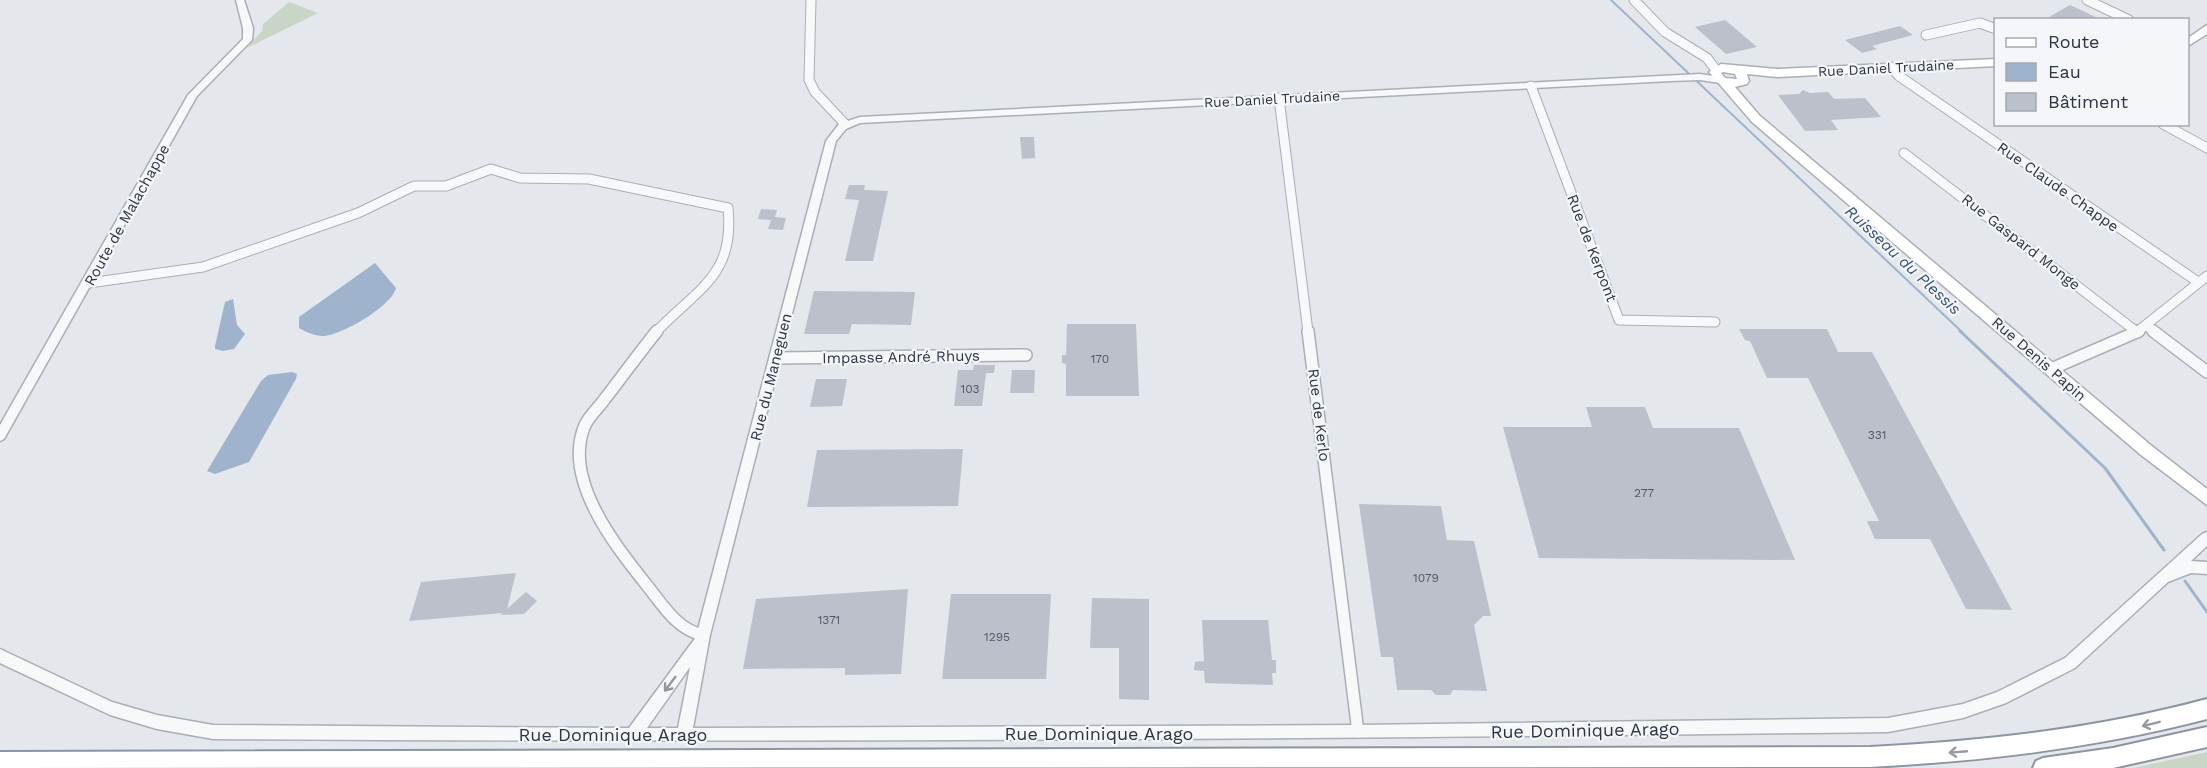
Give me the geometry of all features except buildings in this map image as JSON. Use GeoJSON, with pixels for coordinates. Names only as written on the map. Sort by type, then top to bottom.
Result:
{"type":"FeatureCollection","features":[{"type":"Feature","properties":{"kind":"highway"},"geometry":{"type":"LineString","coordinates":[[0,762],[1869,757],[1941,754],[2070,740],[2143,726],[2207,709]]}},
{"type":"Feature","properties":{"kind":"highway"},"geometry":{"type":"LineString","coordinates":[[2043,768],[2113,758],[2207,737]]}},
{"type":"Feature","properties":{"kind":"main road"},"geometry":{"type":"LineString","coordinates":[[2189,41],[2206,28]]}},
{"type":"Feature","properties":{"kind":"main road","name":"Rue Daniel Trudaine"},"geometry":{"type":"LineString","coordinates":[[1718,76],[1994,62]]}},
{"type":"Feature","properties":{"kind":"main road","name":"Rue Denis Papin"},"geometry":{"type":"LineString","coordinates":[[1718,76],[1748,113],[2146,451],[2207,498]]}},
{"type":"Feature","properties":{"kind":"main road","name":"Rue Denis Papin"},"geometry":{"type":"LineString","coordinates":[[1738,76],[1746,102],[1766,126]]}},
{"type":"Feature","properties":{"kind":"main road","name":"Rue Denis Papin"},"geometry":{"type":"LineString","coordinates":[[2146,451],[2207,510]]}},
{"type":"Feature","properties":{"kind":"street","name":"Route de Malachappe"},"geometry":{"type":"LineString","coordinates":[[0,436],[194,95],[247,40],[248,28],[240,0]]}},
{"type":"Feature","properties":{"kind":"street"},"geometry":{"type":"LineString","coordinates":[[811,0],[809,80],[815,92],[844,124]]}},
{"type":"Feature","properties":{"kind":"street","name":"Rue Denis Papin"},"geometry":{"type":"LineString","coordinates":[[1634,0],[1665,32],[1707,58],[1718,76]]}},
{"type":"Feature","properties":{"kind":"street"},"geometry":{"type":"LineString","coordinates":[[2087,0],[2125,18]]}},
{"type":"Feature","properties":{"kind":"street"},"geometry":{"type":"LineString","coordinates":[[1926,35],[1980,23],[1988,24],[1994,28]]}},
{"type":"Feature","properties":{"kind":"street","name":"Rue Denis Papin"},"geometry":{"type":"LineString","coordinates":[[1680,42],[1738,76]]}},
{"type":"Feature","properties":{"kind":"street","name":"Rue Claude Chappe"},"geometry":{"type":"LineString","coordinates":[[1891,67],[1918,89],[2202,279]]}},
{"type":"Feature","properties":{"kind":"street","name":"Rue Daniel Trudaine"},"geometry":{"type":"LineString","coordinates":[[844,124],[860,120],[1718,76]]}},
{"type":"Feature","properties":{"kind":"street","name":"Rue de Kerpont"},"geometry":{"type":"LineString","coordinates":[[1531,86],[1619,320],[1715,322]]}},
{"type":"Feature","properties":{"kind":"street","name":"Rue de Kerlo"},"geometry":{"type":"LineString","coordinates":[[1279,98],[1358,732]]}},
{"type":"Feature","properties":{"kind":"street","name":"Rue du Maneguen"},"geometry":{"type":"LineString","coordinates":[[684,735],[703,635],[831,141],[835,132],[844,124]]}},
{"type":"Feature","properties":{"kind":"street"},"geometry":{"type":"LineString","coordinates":[[2167,126],[2207,148]]}},
{"type":"Feature","properties":{"kind":"street","name":"Rue Gaspard Monge"},"geometry":{"type":"LineString","coordinates":[[1904,153],[2141,328],[2207,372]]}},
{"type":"Feature","properties":{"kind":"street"},"geometry":{"type":"LineString","coordinates":[[89,283],[203,267],[358,213],[414,186],[446,186],[491,169],[531,179],[556,177],[589,180],[728,208],[730,228],[727,253],[717,273],[657,331],[585,425],[580,440],[579,457],[592,501],[608,536],[668,612],[692,635],[703,635]]}},
{"type":"Feature","properties":{"kind":"street"},"geometry":{"type":"LineString","coordinates":[[2051,369],[2141,328],[2202,279]]}},
{"type":"Feature","properties":{"kind":"street","name":"Impasse André Rhuys"},"geometry":{"type":"LineString","coordinates":[[776,358],[1026,355]]}},
{"type":"Feature","properties":{"kind":"street","name":"Rue Dominique Arago"},"geometry":{"type":"LineString","coordinates":[[0,657],[110,708],[158,722],[213,732],[684,735],[1358,732],[1832,728],[1888,725],[1963,711],[2001,698],[2070,663],[2167,576],[2186,563],[2207,538]]}},
{"type":"Feature","properties":{"kind":"street","name":"Rue Dominique Arago"},"geometry":{"type":"LineString","coordinates":[[2186,563],[2207,568]]}},
{"type":"Feature","properties":{"kind":"street","name":"Rue du Maneguen"},"geometry":{"type":"LineString","coordinates":[[633,735],[703,635]]}},
{"type":"Feature","properties":{"kind":"green space"},"geometry":{"type":"Polygon","coordinates":[[[289,2],[318,13],[247,48],[262,31],[263,24],[289,2]]]}},
{"type":"Feature","properties":{"kind":"green space"},"geometry":{"type":"Polygon","coordinates":[[[2207,752],[2207,768],[2133,768],[2207,752]]]}},
{"type":"Feature","properties":{"kind":"water"},"geometry":{"type":"Polygon","coordinates":[[[375,263],[396,288],[376,311],[353,326],[330,335],[316,335],[299,328],[299,317],[375,263]]]}},
{"type":"Feature","properties":{"kind":"water"},"geometry":{"type":"Polygon","coordinates":[[[233,299],[237,325],[245,334],[234,349],[223,351],[215,349],[225,302],[233,299]]]}},
{"type":"Feature","properties":{"kind":"water"},"geometry":{"type":"Polygon","coordinates":[[[292,372],[297,374],[296,379],[249,462],[215,474],[207,471],[261,381],[268,375],[292,372]]]}},
{"type":"Feature","properties":{"kind":"waterway","name":"Ruisseau du Plessis"},"geometry":{"type":"LineString","coordinates":[[1611,0],[1962,332]]}},
{"type":"Feature","properties":{"kind":"waterway","name":"Ruisseau du Plessis"},"geometry":{"type":"LineString","coordinates":[[1960,331],[2105,468],[2164,550]]}},
{"type":"Feature","properties":{"kind":"waterway","name":"Ruisseau du Plessis"},"geometry":{"type":"LineString","coordinates":[[2185,581],[2207,612]]}}]}
